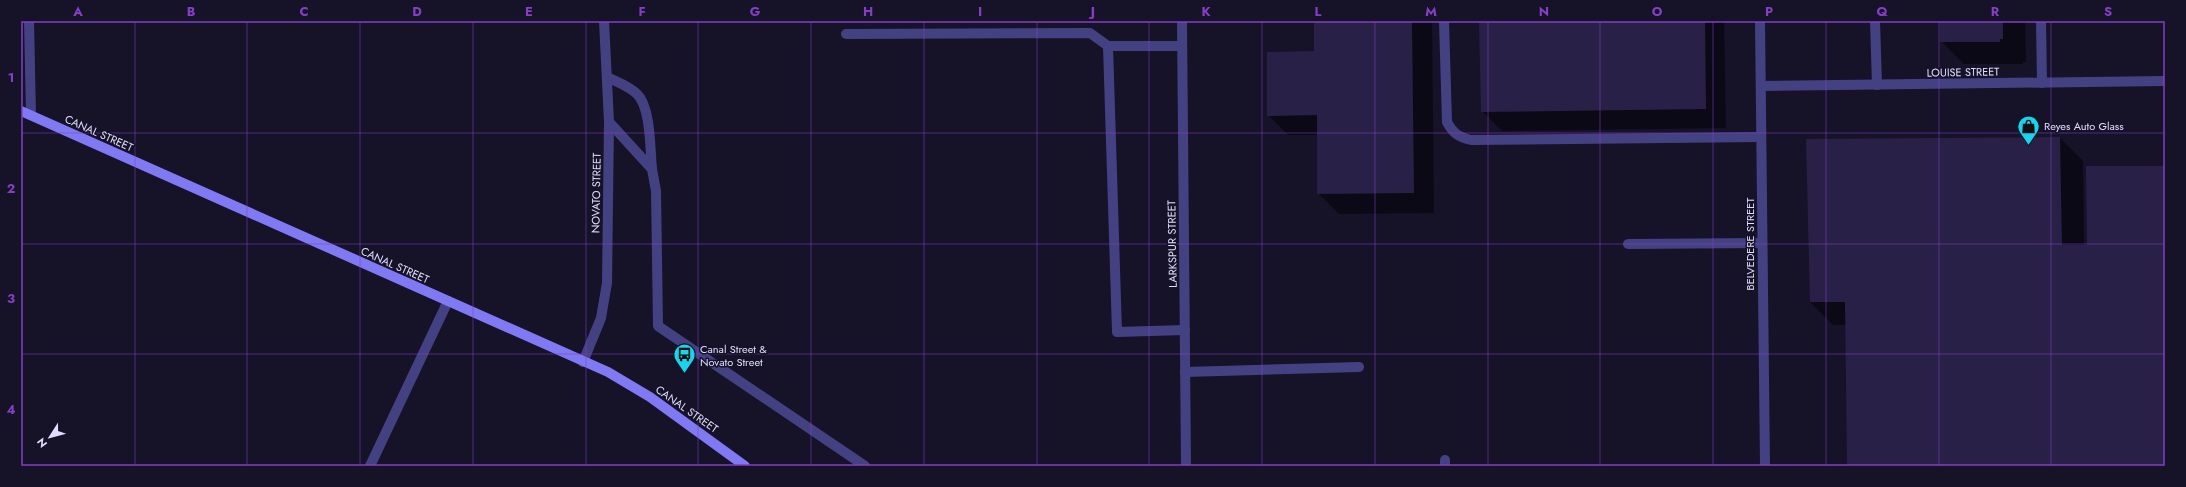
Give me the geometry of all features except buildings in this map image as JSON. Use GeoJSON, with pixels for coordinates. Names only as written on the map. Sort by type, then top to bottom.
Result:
{"type":"FeatureCollection","features":[{"type":"Feature","properties":{"kind":"street"},"geometry":{"type":"LineString","coordinates":[[29,21],[31,115]]}},
{"type":"Feature","properties":{"kind":"street","name":"NOVATO STREET"},"geometry":{"type":"LineString","coordinates":[[583,362],[599,324],[606,296],[609,122],[604,21]]}},
{"type":"Feature","properties":{"kind":"street","name":"LARKSPUR STREET"},"geometry":{"type":"LineString","coordinates":[[1182,21],[1186,466]]}},
{"type":"Feature","properties":{"kind":"street"},"geometry":{"type":"LineString","coordinates":[[1444,21],[1447,122],[1452,131],[1460,138],[1479,140],[1761,136]]}},
{"type":"Feature","properties":{"kind":"street","name":"BELVEDERE STREET"},"geometry":{"type":"LineString","coordinates":[[1760,21],[1764,466]]}},
{"type":"Feature","properties":{"kind":"street"},"geometry":{"type":"LineString","coordinates":[[1875,21],[1878,85]]}},
{"type":"Feature","properties":{"kind":"street"},"geometry":{"type":"LineString","coordinates":[[2041,21],[2042,83]]}},
{"type":"Feature","properties":{"kind":"street"},"geometry":{"type":"LineString","coordinates":[[846,34],[1090,33],[1108,46],[1182,46]]}},
{"type":"Feature","properties":{"kind":"street"},"geometry":{"type":"LineString","coordinates":[[1108,46],[1117,332],[1185,330]]}},
{"type":"Feature","properties":{"kind":"street"},"geometry":{"type":"LineString","coordinates":[[607,77],[638,94],[645,104],[652,169],[656,191],[658,326],[865,466]]}},
{"type":"Feature","properties":{"kind":"street","name":"LOUISE STREET"},"geometry":{"type":"LineString","coordinates":[[1761,86],[2165,81]]}},
{"type":"Feature","properties":{"kind":"street","name":"CANAL STREET"},"geometry":{"type":"LineString","coordinates":[[21,111],[613,376],[650,397],[745,466]]}},
{"type":"Feature","properties":{"kind":"street"},"geometry":{"type":"LineString","coordinates":[[609,122],[652,169]]}},
{"type":"Feature","properties":{"kind":"street"},"geometry":{"type":"LineString","coordinates":[[1628,244],[1762,243]]}},
{"type":"Feature","properties":{"kind":"street"},"geometry":{"type":"LineString","coordinates":[[370,466],[448,301]]}},
{"type":"Feature","properties":{"kind":"street"},"geometry":{"type":"LineString","coordinates":[[1185,372],[1359,367]]}},
{"type":"Feature","properties":{"kind":"place","name":"Reyes Auto Glass"},"geometry":{"type":"Point","coordinates":[2029,146]}},
{"type":"Feature","properties":{"kind":"place","name":"Canal Street & Novato Street"},"geometry":{"type":"Point","coordinates":[685,374]}}]}
